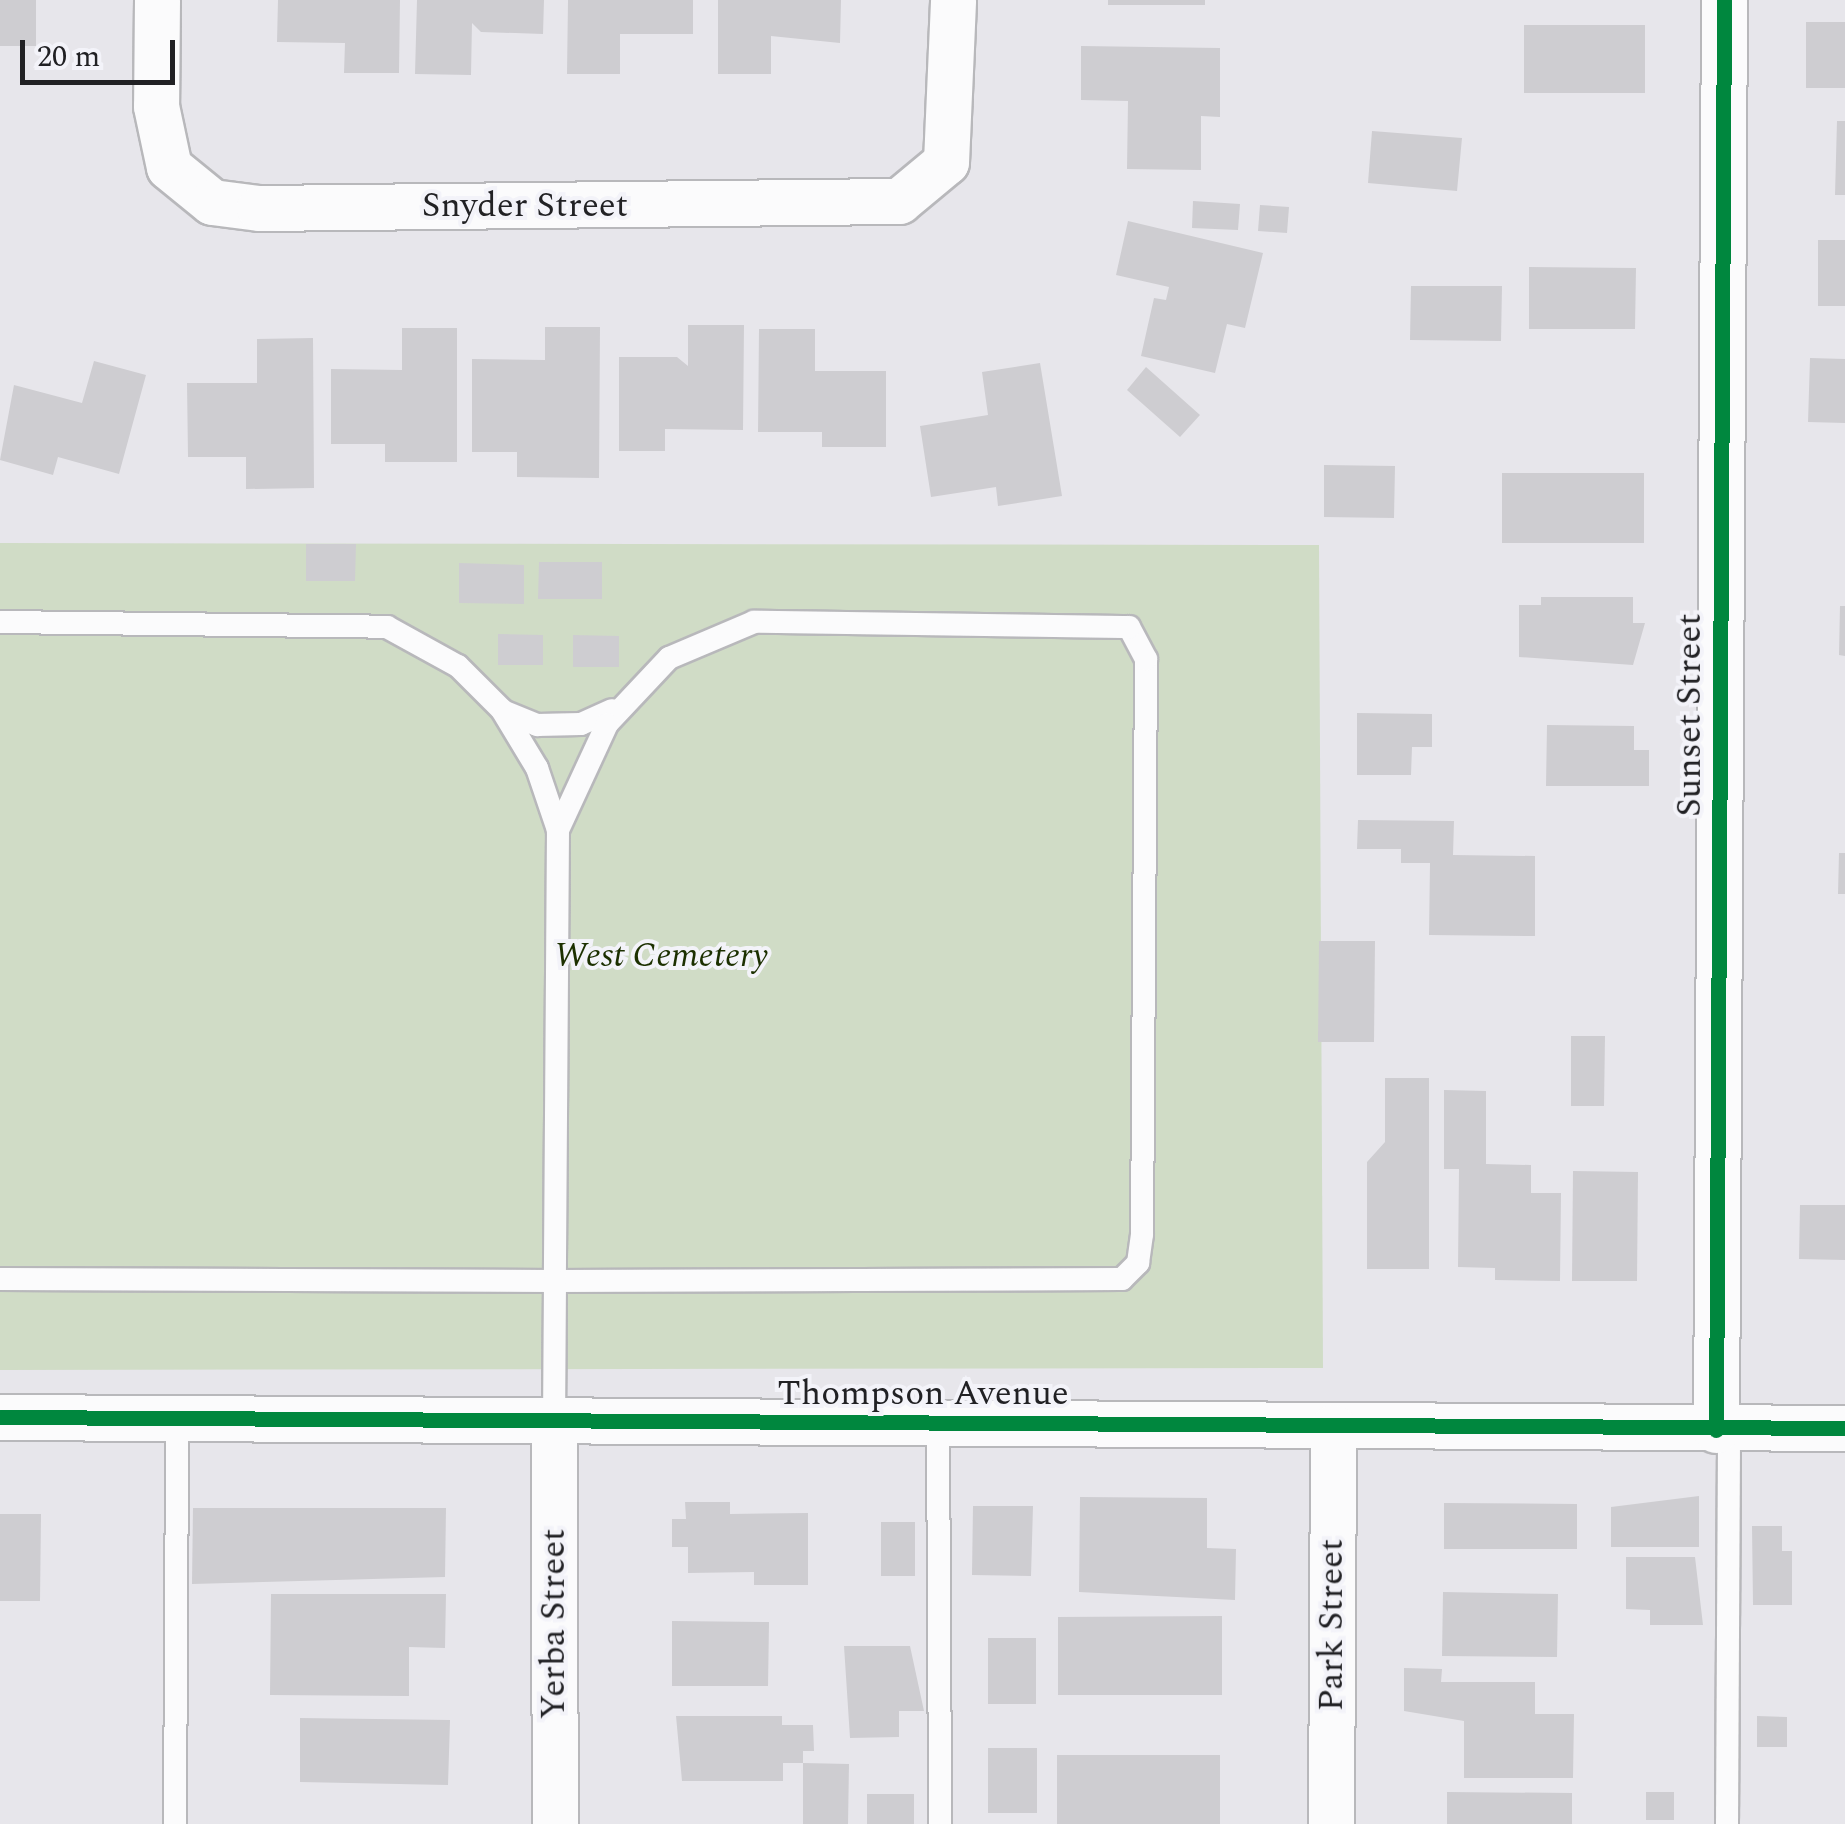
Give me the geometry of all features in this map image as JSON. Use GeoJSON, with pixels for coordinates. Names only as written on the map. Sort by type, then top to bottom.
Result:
{"type":"FeatureCollection","features":[{"type":"Feature","properties":{"kind":"street","name":"Snyder Street"},"geometry":{"type":"LineString","coordinates":[[157,0],[158,128],[180,181],[212,202],[246,207],[876,205],[918,192],[946,162],[953,0]]}},
{"type":"Feature","properties":{"kind":"street","name":"Sunset Street"},"geometry":{"type":"LineString","coordinates":[[1722,1429],[1724,0]]}},
{"type":"Feature","properties":{"kind":"street","name":"Thompson Avenue"},"geometry":{"type":"LineString","coordinates":[[0,1417],[554,1424],[938,1422],[1845,1428]]}},
{"type":"Feature","properties":{"kind":"street","name":"Yerba Street"},"geometry":{"type":"LineString","coordinates":[[554,1424],[556,1824]]}},
{"type":"Feature","properties":{"kind":"street","name":"Park Street"},"geometry":{"type":"LineString","coordinates":[[1331,1824],[1333,1427]]}},
{"type":"Feature","properties":{"kind":"lane"},"geometry":{"type":"LineString","coordinates":[[0,622],[366,622],[446,658],[502,710],[537,768],[558,830],[554,1424]]}},
{"type":"Feature","properties":{"kind":"lane"},"geometry":{"type":"LineString","coordinates":[[0,1278],[1107,1281],[1132,1272],[1142,1250],[1146,659],[1136,635],[1107,622],[754,622],[670,658],[626,699],[587,755],[558,830]]}},
{"type":"Feature","properties":{"kind":"lane"},"geometry":{"type":"LineString","coordinates":[[502,710],[537,725],[581,724],[626,699]]}},
{"type":"Feature","properties":{"kind":"lane"},"geometry":{"type":"LineString","coordinates":[[175,1824],[177,1417]]}},
{"type":"Feature","properties":{"kind":"lane"},"geometry":{"type":"LineString","coordinates":[[938,1422],[940,1824]]}},
{"type":"Feature","properties":{"kind":"lane"},"geometry":{"type":"LineString","coordinates":[[1722,1429],[1727,1824]]}},
{"type":"Feature","properties":{"kind":"green space","name":"West Cemetery"},"geometry":{"type":"Polygon","coordinates":[[[0,543],[1319,545],[1323,1368],[0,1370],[0,543]]]}},
{"type":"Feature","properties":{"kind":"building"},"geometry":{"type":"Polygon","coordinates":[[[0,0],[36,0],[36,46],[0,46],[0,0]]]}},
{"type":"Feature","properties":{"kind":"building"},"geometry":{"type":"Polygon","coordinates":[[[278,0],[400,0],[399,73],[344,73],[345,43],[277,42],[278,0]]]}},
{"type":"Feature","properties":{"kind":"building"},"geometry":{"type":"Polygon","coordinates":[[[417,0],[544,0],[543,34],[481,32],[472,23],[471,75],[415,74],[417,0]]]}},
{"type":"Feature","properties":{"kind":"building"},"geometry":{"type":"Polygon","coordinates":[[[568,0],[693,0],[693,34],[620,34],[620,74],[567,74],[568,0]]]}},
{"type":"Feature","properties":{"kind":"building"},"geometry":{"type":"Polygon","coordinates":[[[718,0],[841,0],[840,43],[771,36],[771,74],[718,74],[718,0]]]}},
{"type":"Feature","properties":{"kind":"building"},"geometry":{"type":"Polygon","coordinates":[[[1108,0],[1205,0],[1205,5],[1108,5],[1108,0]]]}},
{"type":"Feature","properties":{"kind":"building"},"geometry":{"type":"Polygon","coordinates":[[[1806,22],[1845,22],[1845,88],[1806,88],[1806,22]]]}},
{"type":"Feature","properties":{"kind":"building"},"geometry":{"type":"Polygon","coordinates":[[[1524,25],[1645,25],[1645,93],[1524,93],[1524,25]]]}},
{"type":"Feature","properties":{"kind":"building"},"geometry":{"type":"Polygon","coordinates":[[[1081,46],[1220,48],[1220,117],[1201,116],[1201,170],[1127,169],[1128,101],[1081,100],[1081,46]]]}},
{"type":"Feature","properties":{"kind":"building"},"geometry":{"type":"Polygon","coordinates":[[[1837,121],[1845,121],[1845,195],[1835,195],[1837,121]]]}},
{"type":"Feature","properties":{"kind":"building"},"geometry":{"type":"Polygon","coordinates":[[[1372,131],[1462,138],[1457,191],[1368,183],[1372,131]]]}},
{"type":"Feature","properties":{"kind":"building"},"geometry":{"type":"Polygon","coordinates":[[[1193,201],[1240,204],[1238,230],[1192,228],[1193,201]]]}},
{"type":"Feature","properties":{"kind":"building"},"geometry":{"type":"Polygon","coordinates":[[[1260,205],[1289,207],[1287,233],[1258,231],[1260,205]]]}},
{"type":"Feature","properties":{"kind":"building"},"geometry":{"type":"Polygon","coordinates":[[[1128,221],[1263,253],[1245,328],[1227,324],[1215,373],[1141,356],[1154,298],[1166,300],[1169,287],[1116,275],[1128,221]]]}},
{"type":"Feature","properties":{"kind":"building"},"geometry":{"type":"Polygon","coordinates":[[[1818,240],[1845,240],[1845,306],[1818,306],[1818,240]]]}},
{"type":"Feature","properties":{"kind":"building"},"geometry":{"type":"Polygon","coordinates":[[[1529,267],[1636,268],[1635,329],[1529,329],[1529,267]]]}},
{"type":"Feature","properties":{"kind":"building"},"geometry":{"type":"Polygon","coordinates":[[[1411,286],[1502,286],[1501,341],[1410,340],[1411,286]]]}},
{"type":"Feature","properties":{"kind":"building"},"geometry":{"type":"Polygon","coordinates":[[[688,325],[744,325],[743,430],[665,429],[665,451],[619,451],[619,357],[677,357],[688,366],[688,325]]]}},
{"type":"Feature","properties":{"kind":"building"},"geometry":{"type":"Polygon","coordinates":[[[545,327],[600,327],[599,478],[517,477],[517,452],[472,452],[472,359],[545,360],[545,327]]]}},
{"type":"Feature","properties":{"kind":"building"},"geometry":{"type":"Polygon","coordinates":[[[402,328],[457,328],[457,462],[385,462],[385,444],[331,444],[331,369],[402,370],[402,328]]]}},
{"type":"Feature","properties":{"kind":"building"},"geometry":{"type":"Polygon","coordinates":[[[759,329],[815,329],[815,371],[886,371],[886,447],[822,447],[822,432],[758,432],[759,329]]]}},
{"type":"Feature","properties":{"kind":"building"},"geometry":{"type":"Polygon","coordinates":[[[313,338],[314,488],[246,489],[246,457],[188,457],[187,383],[257,383],[257,339],[313,338]]]}},
{"type":"Feature","properties":{"kind":"building"},"geometry":{"type":"Polygon","coordinates":[[[1810,358],[1845,359],[1845,423],[1808,422],[1810,358]]]}},
{"type":"Feature","properties":{"kind":"building"},"geometry":{"type":"Polygon","coordinates":[[[94,361],[146,375],[119,474],[58,457],[53,475],[0,460],[14,385],[82,403],[94,361]]]}},
{"type":"Feature","properties":{"kind":"building"},"geometry":{"type":"Polygon","coordinates":[[[1040,363],[1062,496],[998,506],[996,487],[931,497],[920,426],[988,415],[982,372],[1040,363]]]}},
{"type":"Feature","properties":{"kind":"building"},"geometry":{"type":"Polygon","coordinates":[[[1146,367],[1200,415],[1180,437],[1127,390],[1146,367]]]}},
{"type":"Feature","properties":{"kind":"building"},"geometry":{"type":"Polygon","coordinates":[[[1324,465],[1395,466],[1394,518],[1324,517],[1324,465]]]}},
{"type":"Feature","properties":{"kind":"building"},"geometry":{"type":"Polygon","coordinates":[[[1502,473],[1644,473],[1644,543],[1502,543],[1502,473]]]}},
{"type":"Feature","properties":{"kind":"building"},"geometry":{"type":"Polygon","coordinates":[[[306,544],[356,544],[355,581],[306,581],[306,544]]]}},
{"type":"Feature","properties":{"kind":"building"},"geometry":{"type":"Polygon","coordinates":[[[539,562],[602,562],[602,599],[538,599],[539,562]]]}},
{"type":"Feature","properties":{"kind":"building"},"geometry":{"type":"Polygon","coordinates":[[[459,563],[524,565],[524,604],[459,603],[459,563]]]}},
{"type":"Feature","properties":{"kind":"building"},"geometry":{"type":"Polygon","coordinates":[[[1541,597],[1633,597],[1633,623],[1645,623],[1633,665],[1519,657],[1519,605],[1541,605],[1541,597]]]}},
{"type":"Feature","properties":{"kind":"building"},"geometry":{"type":"Polygon","coordinates":[[[1840,606],[1845,606],[1845,656],[1839,655],[1840,606]]]}},
{"type":"Feature","properties":{"kind":"building"},"geometry":{"type":"Polygon","coordinates":[[[498,634],[543,635],[543,665],[498,665],[498,634]]]}},
{"type":"Feature","properties":{"kind":"building"},"geometry":{"type":"Polygon","coordinates":[[[573,635],[619,636],[619,667],[573,667],[573,635]]]}},
{"type":"Feature","properties":{"kind":"building"},"geometry":{"type":"Polygon","coordinates":[[[1357,713],[1432,714],[1432,747],[1412,747],[1411,775],[1357,775],[1357,713]]]}},
{"type":"Feature","properties":{"kind":"building"},"geometry":{"type":"Polygon","coordinates":[[[1547,725],[1634,726],[1634,750],[1649,750],[1649,786],[1546,786],[1547,725]]]}},
{"type":"Feature","properties":{"kind":"building"},"geometry":{"type":"Polygon","coordinates":[[[1358,820],[1454,821],[1453,855],[1535,856],[1535,936],[1429,935],[1430,863],[1401,863],[1401,849],[1357,849],[1358,820]]]}},
{"type":"Feature","properties":{"kind":"building"},"geometry":{"type":"Polygon","coordinates":[[[1839,853],[1845,853],[1845,894],[1838,894],[1839,853]]]}},
{"type":"Feature","properties":{"kind":"building"},"geometry":{"type":"Polygon","coordinates":[[[1319,941],[1375,941],[1374,1042],[1318,1042],[1319,941]]]}},
{"type":"Feature","properties":{"kind":"building"},"geometry":{"type":"Polygon","coordinates":[[[1571,1036],[1605,1036],[1604,1106],[1571,1106],[1571,1036]]]}},
{"type":"Feature","properties":{"kind":"building"},"geometry":{"type":"Polygon","coordinates":[[[1385,1078],[1429,1078],[1429,1269],[1367,1269],[1367,1162],[1385,1142],[1385,1078]]]}},
{"type":"Feature","properties":{"kind":"building"},"geometry":{"type":"Polygon","coordinates":[[[1444,1090],[1486,1091],[1486,1164],[1531,1165],[1531,1193],[1561,1193],[1560,1281],[1495,1280],[1495,1268],[1458,1267],[1459,1169],[1444,1169],[1444,1090]]]}},
{"type":"Feature","properties":{"kind":"building"},"geometry":{"type":"Polygon","coordinates":[[[1573,1171],[1638,1172],[1637,1281],[1572,1281],[1573,1171]]]}},
{"type":"Feature","properties":{"kind":"building"},"geometry":{"type":"Polygon","coordinates":[[[1800,1205],[1845,1205],[1845,1260],[1799,1259],[1800,1205]]]}},
{"type":"Feature","properties":{"kind":"building"},"geometry":{"type":"Polygon","coordinates":[[[1699,1496],[1699,1547],[1611,1547],[1611,1507],[1699,1496]]]}},
{"type":"Feature","properties":{"kind":"building"},"geometry":{"type":"Polygon","coordinates":[[[1080,1497],[1207,1498],[1207,1548],[1236,1549],[1235,1600],[1079,1592],[1080,1497]]]}},
{"type":"Feature","properties":{"kind":"building"},"geometry":{"type":"Polygon","coordinates":[[[685,1502],[730,1502],[730,1514],[808,1513],[808,1585],[754,1585],[754,1572],[688,1573],[688,1547],[672,1547],[672,1519],[686,1519],[685,1502]]]}},
{"type":"Feature","properties":{"kind":"building"},"geometry":{"type":"Polygon","coordinates":[[[1444,1503],[1577,1504],[1577,1549],[1444,1549],[1444,1503]]]}},
{"type":"Feature","properties":{"kind":"building"},"geometry":{"type":"Polygon","coordinates":[[[973,1506],[1033,1506],[1031,1576],[972,1575],[973,1506]]]}},
{"type":"Feature","properties":{"kind":"building"},"geometry":{"type":"Polygon","coordinates":[[[193,1508],[446,1508],[445,1577],[192,1584],[193,1508]]]}},
{"type":"Feature","properties":{"kind":"building"},"geometry":{"type":"Polygon","coordinates":[[[0,1514],[41,1514],[40,1601],[0,1601],[0,1514]]]}},
{"type":"Feature","properties":{"kind":"building"},"geometry":{"type":"Polygon","coordinates":[[[881,1522],[915,1522],[915,1576],[881,1576],[881,1522]]]}},
{"type":"Feature","properties":{"kind":"building"},"geometry":{"type":"Polygon","coordinates":[[[1752,1526],[1782,1526],[1782,1551],[1792,1551],[1792,1605],[1753,1605],[1752,1526]]]}},
{"type":"Feature","properties":{"kind":"building"},"geometry":{"type":"Polygon","coordinates":[[[1626,1557],[1695,1557],[1703,1625],[1650,1625],[1650,1610],[1626,1609],[1626,1557]]]}},
{"type":"Feature","properties":{"kind":"building"},"geometry":{"type":"Polygon","coordinates":[[[1443,1592],[1558,1594],[1557,1657],[1442,1656],[1443,1592]]]}},
{"type":"Feature","properties":{"kind":"building"},"geometry":{"type":"Polygon","coordinates":[[[271,1594],[446,1594],[445,1648],[409,1647],[409,1696],[270,1695],[271,1594]]]}},
{"type":"Feature","properties":{"kind":"building"},"geometry":{"type":"Polygon","coordinates":[[[1222,1616],[1222,1695],[1058,1695],[1058,1617],[1222,1616]]]}},
{"type":"Feature","properties":{"kind":"building"},"geometry":{"type":"Polygon","coordinates":[[[672,1621],[769,1622],[768,1686],[672,1686],[672,1621]]]}},
{"type":"Feature","properties":{"kind":"building"},"geometry":{"type":"Polygon","coordinates":[[[988,1638],[1036,1638],[1036,1704],[988,1704],[988,1638]]]}},
{"type":"Feature","properties":{"kind":"building"},"geometry":{"type":"Polygon","coordinates":[[[844,1646],[910,1646],[924,1711],[899,1711],[899,1737],[850,1738],[844,1646]]]}},
{"type":"Feature","properties":{"kind":"building"},"geometry":{"type":"Polygon","coordinates":[[[1404,1668],[1442,1669],[1441,1682],[1535,1682],[1535,1714],[1574,1714],[1573,1778],[1464,1778],[1464,1721],[1404,1711],[1404,1668]]]}},
{"type":"Feature","properties":{"kind":"building"},"geometry":{"type":"Polygon","coordinates":[[[676,1716],[782,1716],[782,1725],[813,1725],[814,1751],[803,1751],[803,1763],[783,1763],[783,1781],[682,1781],[676,1716]]]}},
{"type":"Feature","properties":{"kind":"building"},"geometry":{"type":"Polygon","coordinates":[[[1757,1716],[1787,1717],[1787,1747],[1757,1747],[1757,1716]]]}},
{"type":"Feature","properties":{"kind":"building"},"geometry":{"type":"Polygon","coordinates":[[[300,1718],[450,1720],[448,1785],[300,1782],[300,1718]]]}},
{"type":"Feature","properties":{"kind":"building"},"geometry":{"type":"Polygon","coordinates":[[[988,1748],[1037,1748],[1037,1813],[988,1813],[988,1748]]]}},
{"type":"Feature","properties":{"kind":"building"},"geometry":{"type":"Polygon","coordinates":[[[1057,1755],[1220,1755],[1220,1824],[1057,1824],[1057,1755]]]}},
{"type":"Feature","properties":{"kind":"building"},"geometry":{"type":"Polygon","coordinates":[[[803,1763],[849,1764],[848,1824],[803,1824],[803,1763]]]}},
{"type":"Feature","properties":{"kind":"building"},"geometry":{"type":"Polygon","coordinates":[[[1447,1792],[1572,1793],[1572,1824],[1447,1824],[1447,1792]]]}},
{"type":"Feature","properties":{"kind":"building"},"geometry":{"type":"Polygon","coordinates":[[[1646,1792],[1674,1792],[1674,1820],[1646,1820],[1646,1792]]]}},
{"type":"Feature","properties":{"kind":"building"},"geometry":{"type":"Polygon","coordinates":[[[867,1794],[914,1794],[914,1824],[867,1824],[867,1794]]]}},
{"type":"Feature","properties":{"kind":"cycle path"},"geometry":{"type":"LineString","coordinates":[[1716,1430],[1724,0]]}},
{"type":"Feature","properties":{"kind":"cycle path"},"geometry":{"type":"LineString","coordinates":[[0,1417],[1845,1428]]}}]}
